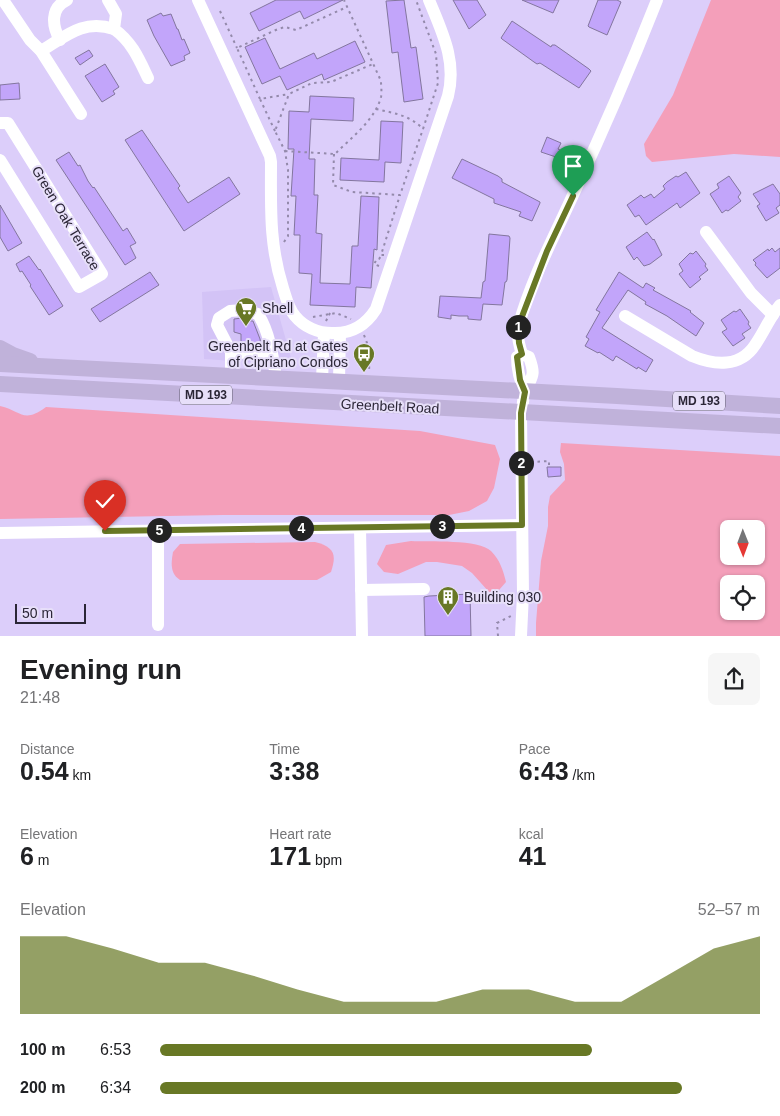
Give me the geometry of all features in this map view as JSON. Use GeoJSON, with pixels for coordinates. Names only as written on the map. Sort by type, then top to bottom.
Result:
{"type":"FeatureCollection","features":[{"type":"Feature","properties":{"kind":"main road"},"geometry":{"type":"LineString","coordinates":[[0,348],[13,355],[49,367]]}},
{"type":"Feature","properties":{"kind":"main road","name":"Greenbelt Road"},"geometry":{"type":"LineString","coordinates":[[0,364],[780,406]]}},
{"type":"Feature","properties":{"kind":"main road","name":"Greenbelt Road"},"geometry":{"type":"LineString","coordinates":[[0,384],[780,426]]}},
{"type":"Feature","properties":{"kind":"street"},"geometry":{"type":"LineString","coordinates":[[3,0],[30,40],[41,51],[81,114]]}},
{"type":"Feature","properties":{"kind":"street"},"geometry":{"type":"LineString","coordinates":[[60,40],[53,25],[54,18],[59,5],[67,0]]}},
{"type":"Feature","properties":{"kind":"street"},"geometry":{"type":"LineString","coordinates":[[108,0],[116,14],[114,29]]}},
{"type":"Feature","properties":{"kind":"street"},"geometry":{"type":"LineString","coordinates":[[198,0],[270,156],[272,240],[287,301],[294,315],[314,330],[324,329],[340,333],[371,318],[382,294],[449,90],[451,74],[449,51],[429,0]]}},
{"type":"Feature","properties":{"kind":"street"},"geometry":{"type":"LineString","coordinates":[[521,636],[523,594],[521,413],[525,392],[531,383],[532,370],[528,357],[522,354],[518,327],[547,251],[609,116],[657,0]]}},
{"type":"Feature","properties":{"kind":"street"},"geometry":{"type":"LineString","coordinates":[[41,51],[86,26],[105,26],[114,29],[123,36],[135,50],[148,78]]}},
{"type":"Feature","properties":{"kind":"street","name":"Green Oak Terrace"},"geometry":{"type":"LineString","coordinates":[[0,123],[8,123],[102,274],[79,287],[0,160]]}},
{"type":"Feature","properties":{"kind":"street"},"geometry":{"type":"LineString","coordinates":[[626,316],[692,356],[703,360],[727,363],[738,360],[748,354],[755,346],[776,310],[751,293],[706,232]]}},
{"type":"Feature","properties":{"kind":"street"},"geometry":{"type":"LineString","coordinates":[[230,376],[231,352],[217,325],[219,318],[230,311],[243,310],[258,314],[265,328],[276,378]]}},
{"type":"Feature","properties":{"kind":"street"},"geometry":{"type":"LineString","coordinates":[[322,380],[324,329]]}},
{"type":"Feature","properties":{"kind":"street"},"geometry":{"type":"LineString","coordinates":[[339,381],[340,333]]}},
{"type":"Feature","properties":{"kind":"street"},"geometry":{"type":"LineString","coordinates":[[231,352],[272,355]]}},
{"type":"Feature","properties":{"kind":"street"},"geometry":{"type":"LineString","coordinates":[[0,533],[522,525]]}},
{"type":"Feature","properties":{"kind":"street"},"geometry":{"type":"LineString","coordinates":[[360,528],[362,636]]}},
{"type":"Feature","properties":{"kind":"street"},"geometry":{"type":"LineString","coordinates":[[158,530],[158,625]]}},
{"type":"Feature","properties":{"kind":"street"},"geometry":{"type":"LineString","coordinates":[[361,590],[424,589]]}},
{"type":"Feature","properties":{"kind":"path"},"geometry":{"type":"LineString","coordinates":[[285,151],[334,154],[361,129],[376,109],[381,96],[381,81],[344,0]]}},
{"type":"Feature","properties":{"kind":"path"},"geometry":{"type":"LineString","coordinates":[[374,264],[381,255],[438,83],[436,54],[416,0]]}},
{"type":"Feature","properties":{"kind":"path"},"geometry":{"type":"LineString","coordinates":[[237,48],[278,29],[285,27],[296,30],[347,7]]}},
{"type":"Feature","properties":{"kind":"path"},"geometry":{"type":"LineString","coordinates":[[220,11],[285,151],[288,170],[288,236],[282,246]]}},
{"type":"Feature","properties":{"kind":"path"},"geometry":{"type":"LineString","coordinates":[[260,99],[289,94],[312,83],[331,82],[373,64]]}},
{"type":"Feature","properties":{"kind":"path"},"geometry":{"type":"LineString","coordinates":[[275,130],[289,94]]}},
{"type":"Feature","properties":{"kind":"path"},"geometry":{"type":"LineString","coordinates":[[376,109],[402,114],[423,129]]}},
{"type":"Feature","properties":{"kind":"path"},"geometry":{"type":"LineString","coordinates":[[334,154],[334,185],[352,192],[400,195]]}},
{"type":"Feature","properties":{"kind":"path"},"geometry":{"type":"LineString","coordinates":[[381,255],[388,256]]}},
{"type":"Feature","properties":{"kind":"path"},"geometry":{"type":"LineString","coordinates":[[315,322],[308,318],[336,312],[345,315],[358,324],[370,351],[369,371]]}},
{"type":"Feature","properties":{"kind":"path"},"geometry":{"type":"LineString","coordinates":[[324,329],[330,313]]}},
{"type":"Feature","properties":{"kind":"path"},"geometry":{"type":"LineString","coordinates":[[521,462],[549,462],[550,467]]}},
{"type":"Feature","properties":{"kind":"shaded area"},"geometry":{"type":"Polygon","coordinates":[[[711,0],[780,0],[780,157],[734,154],[652,162],[646,156],[644,144],[673,95],[711,0]]]}},
{"type":"Feature","properties":{"kind":"shaded area"},"geometry":{"type":"Polygon","coordinates":[[[271,287],[293,365],[204,359],[202,292],[271,287]]]}},
{"type":"Feature","properties":{"kind":"shaded area"},"geometry":{"type":"Polygon","coordinates":[[[0,406],[23,415],[32,415],[46,407],[420,431],[495,445],[500,459],[494,488],[487,501],[469,511],[449,515],[223,515],[0,519],[0,406]]]}},
{"type":"Feature","properties":{"kind":"shaded area"},"geometry":{"type":"Polygon","coordinates":[[[561,443],[780,456],[780,636],[536,636],[541,561],[548,526],[548,507],[550,496],[565,480],[564,464],[560,452],[561,443]]]}},
{"type":"Feature","properties":{"kind":"shaded area"},"geometry":{"type":"Polygon","coordinates":[[[411,541],[441,541],[485,547],[497,558],[506,582],[499,590],[489,592],[472,573],[462,566],[437,562],[426,562],[398,574],[384,572],[377,564],[386,545],[411,541]]]}},
{"type":"Feature","properties":{"kind":"shaded area"},"geometry":{"type":"Polygon","coordinates":[[[315,542],[326,546],[334,556],[331,572],[317,580],[180,580],[174,575],[172,568],[173,552],[180,544],[315,542]]]}},
{"type":"Feature","properties":{"kind":"building"},"geometry":{"type":"Polygon","coordinates":[[[276,0],[343,0],[304,19],[300,11],[259,31],[250,13],[276,0]]]}},
{"type":"Feature","properties":{"kind":"building"},"geometry":{"type":"Polygon","coordinates":[[[404,0],[411,48],[416,47],[423,99],[404,102],[398,52],[392,53],[386,1],[404,0]]]}},
{"type":"Feature","properties":{"kind":"building"},"geometry":{"type":"Polygon","coordinates":[[[453,0],[477,0],[486,15],[469,29],[453,0]]]}},
{"type":"Feature","properties":{"kind":"building"},"geometry":{"type":"Polygon","coordinates":[[[522,0],[559,0],[553,13],[522,0]]]}},
{"type":"Feature","properties":{"kind":"building"},"geometry":{"type":"Polygon","coordinates":[[[598,0],[617,0],[621,2],[607,35],[588,26],[598,0]]]}},
{"type":"Feature","properties":{"kind":"building"},"geometry":{"type":"Polygon","coordinates":[[[161,13],[163,16],[171,14],[190,53],[184,56],[185,60],[171,66],[147,20],[161,13]]]}},
{"type":"Feature","properties":{"kind":"building"},"geometry":{"type":"Polygon","coordinates":[[[512,21],[551,47],[555,45],[591,71],[579,88],[540,63],[537,64],[501,38],[512,21]]]}},
{"type":"Feature","properties":{"kind":"building"},"geometry":{"type":"Polygon","coordinates":[[[265,38],[280,69],[314,53],[317,59],[355,41],[365,62],[324,80],[322,74],[287,90],[280,76],[262,84],[245,47],[265,38]]]}},
{"type":"Feature","properties":{"kind":"building"},"geometry":{"type":"Polygon","coordinates":[[[89,50],[93,56],[80,65],[75,58],[89,50]]]}},
{"type":"Feature","properties":{"kind":"building"},"geometry":{"type":"Polygon","coordinates":[[[105,64],[119,87],[113,91],[115,94],[102,102],[85,76],[105,64]]]}},
{"type":"Feature","properties":{"kind":"building"},"geometry":{"type":"Polygon","coordinates":[[[19,83],[20,99],[0,100],[0,85],[19,83]]]}},
{"type":"Feature","properties":{"kind":"building"},"geometry":{"type":"Polygon","coordinates":[[[310,96],[354,98],[353,121],[311,119],[309,159],[315,159],[314,195],[318,195],[316,233],[322,234],[320,283],[350,284],[352,246],[358,246],[361,196],[379,197],[377,250],[374,249],[371,288],[356,287],[355,307],[310,305],[312,274],[299,273],[300,235],[294,235],[296,196],[291,196],[294,149],[288,149],[289,111],[309,112],[310,96]]]}},
{"type":"Feature","properties":{"kind":"building"},"geometry":{"type":"Polygon","coordinates":[[[381,121],[403,122],[401,163],[385,162],[384,182],[340,180],[341,158],[379,160],[381,121]]]}},
{"type":"Feature","properties":{"kind":"building"},"geometry":{"type":"Polygon","coordinates":[[[142,130],[180,186],[178,188],[188,203],[229,177],[240,194],[184,231],[125,140],[142,130]]]}},
{"type":"Feature","properties":{"kind":"building"},"geometry":{"type":"Polygon","coordinates":[[[547,137],[561,143],[558,149],[562,151],[559,158],[541,152],[547,137]]]}},
{"type":"Feature","properties":{"kind":"building"},"geometry":{"type":"Polygon","coordinates":[[[69,152],[78,166],[80,165],[88,181],[123,231],[127,228],[136,243],[130,246],[136,258],[125,265],[56,160],[69,152]]]}},
{"type":"Feature","properties":{"kind":"building"},"geometry":{"type":"Polygon","coordinates":[[[462,159],[498,176],[502,179],[502,182],[540,202],[532,221],[519,216],[521,212],[494,203],[494,199],[452,178],[462,159]]]}},
{"type":"Feature","properties":{"kind":"building"},"geometry":{"type":"Polygon","coordinates":[[[686,172],[700,193],[680,208],[677,203],[646,225],[639,215],[635,217],[627,205],[641,195],[644,198],[651,194],[654,198],[665,189],[663,186],[667,182],[686,172]]]}},
{"type":"Feature","properties":{"kind":"building"},"geometry":{"type":"Polygon","coordinates":[[[729,176],[741,193],[738,197],[741,201],[728,211],[726,210],[722,213],[710,194],[719,188],[717,184],[729,176]]]}},
{"type":"Feature","properties":{"kind":"building"},"geometry":{"type":"Polygon","coordinates":[[[773,184],[780,194],[780,205],[776,208],[779,213],[766,221],[757,206],[760,204],[753,194],[773,184]]]}},
{"type":"Feature","properties":{"kind":"building"},"geometry":{"type":"Polygon","coordinates":[[[0,205],[22,243],[8,251],[0,237],[0,205]]]}},
{"type":"Feature","properties":{"kind":"building"},"geometry":{"type":"Polygon","coordinates":[[[647,232],[654,239],[662,255],[644,266],[637,257],[634,260],[626,247],[647,232]]]}},
{"type":"Feature","properties":{"kind":"building"},"geometry":{"type":"Polygon","coordinates":[[[489,234],[509,236],[510,238],[507,280],[505,282],[502,305],[483,304],[481,320],[468,319],[468,316],[451,315],[451,319],[438,317],[440,296],[481,298],[483,282],[485,281],[489,234]]]}},
{"type":"Feature","properties":{"kind":"building"},"geometry":{"type":"Polygon","coordinates":[[[772,248],[775,252],[780,248],[780,268],[767,278],[753,260],[772,248]]]}},
{"type":"Feature","properties":{"kind":"building"},"geometry":{"type":"Polygon","coordinates":[[[696,251],[706,264],[705,266],[708,270],[690,288],[679,274],[683,271],[679,264],[690,253],[693,254],[696,251]]]}},
{"type":"Feature","properties":{"kind":"building"},"geometry":{"type":"Polygon","coordinates":[[[29,256],[40,269],[63,306],[49,315],[16,264],[29,256]]]}},
{"type":"Feature","properties":{"kind":"building"},"geometry":{"type":"Polygon","coordinates":[[[150,272],[159,285],[100,322],[91,309],[150,272]]]}},
{"type":"Feature","properties":{"kind":"building"},"geometry":{"type":"Polygon","coordinates":[[[619,272],[643,288],[646,283],[655,288],[653,290],[691,311],[704,323],[696,336],[667,316],[645,304],[646,302],[628,290],[602,328],[653,360],[646,372],[638,367],[637,369],[616,356],[613,361],[585,346],[589,339],[586,337],[600,312],[596,310],[619,272]]]}},
{"type":"Feature","properties":{"kind":"building"},"geometry":{"type":"Polygon","coordinates":[[[740,309],[751,328],[742,334],[745,338],[733,346],[722,332],[727,329],[721,320],[740,309]]]}},
{"type":"Feature","properties":{"kind":"building"},"geometry":{"type":"Polygon","coordinates":[[[242,318],[245,321],[253,321],[261,346],[241,345],[241,334],[234,332],[234,319],[242,318]]]}},
{"type":"Feature","properties":{"kind":"building"},"geometry":{"type":"Polygon","coordinates":[[[547,467],[561,467],[561,476],[548,477],[547,467]]]}},
{"type":"Feature","properties":{"kind":"building","name":"Building 030"},"geometry":{"type":"Polygon","coordinates":[[[470,594],[471,636],[425,636],[424,597],[470,594]]]}},
{"type":"Feature","properties":{"kind":"place","name":"Shell"},"geometry":{"type":"Point","coordinates":[246,327]}},
{"type":"Feature","properties":{"kind":"place","name":"Greenbelt Rd at Gates of Cipriano Condos"},"geometry":{"type":"Point","coordinates":[364,373]}},
{"type":"Feature","properties":{"kind":"place","name":"Building 030"},"geometry":{"type":"Point","coordinates":[448,616]}},
{"type":"Feature","properties":{"kind":"route"},"geometry":{"type":"LineString","coordinates":[[105,531],[522,525],[521,413],[525,392],[520,381],[517,363],[517,357],[522,354],[518,327],[547,251],[573,196]]}}]}
